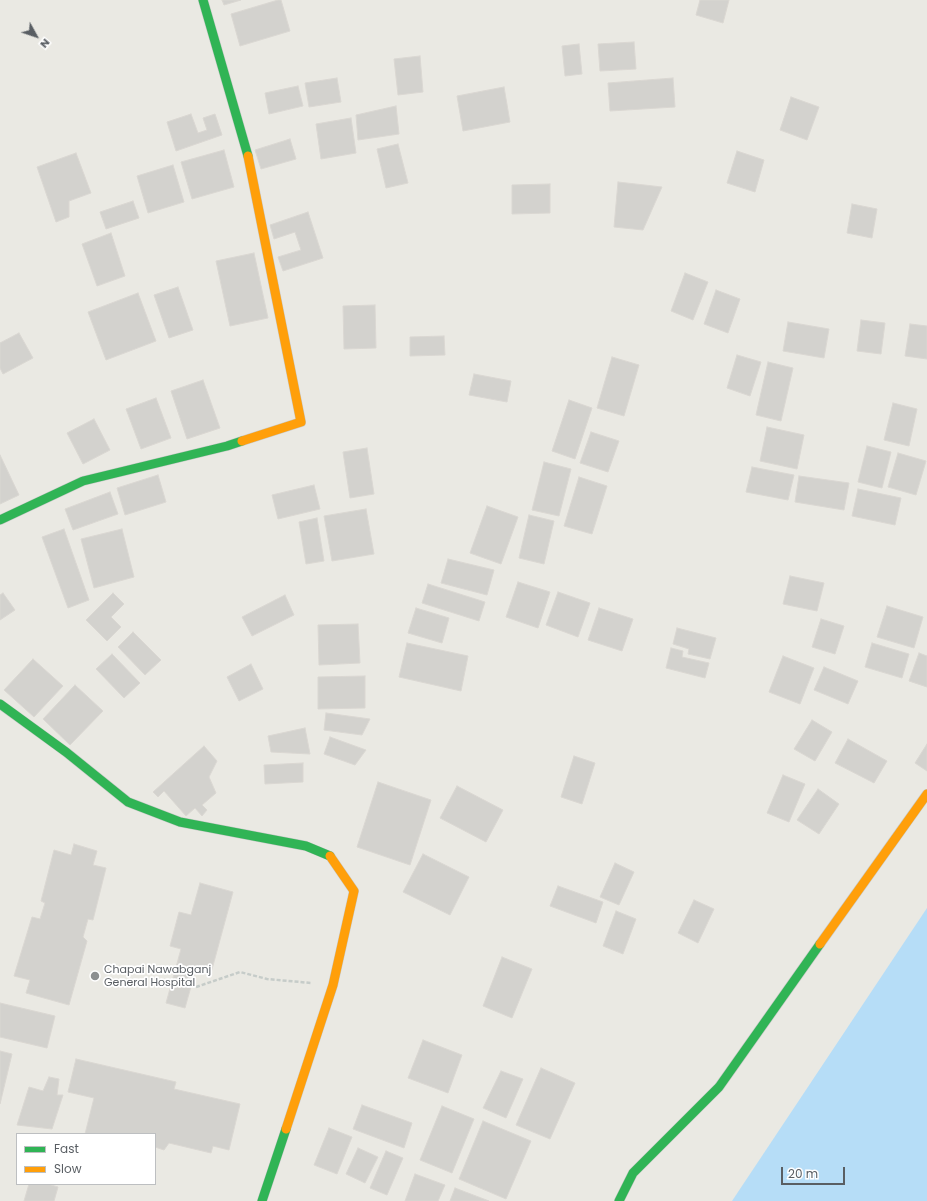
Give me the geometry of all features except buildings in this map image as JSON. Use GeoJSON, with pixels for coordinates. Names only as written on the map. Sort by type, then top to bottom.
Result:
{"type":"FeatureCollection","features":[{"type":"Feature","properties":{"kind":"street"},"geometry":{"type":"LineString","coordinates":[[0,520],[83,481],[227,446],[301,422],[247,153],[203,0]]}},
{"type":"Feature","properties":{"kind":"street"},"geometry":{"type":"LineString","coordinates":[[0,704],[66,752],[128,802],[180,822],[306,846],[331,856],[354,891],[333,985],[262,1201]]}},
{"type":"Feature","properties":{"kind":"street"},"geometry":{"type":"LineString","coordinates":[[619,1201],[633,1173],[719,1087],[927,794]]}},
{"type":"Feature","properties":{"kind":"path"},"geometry":{"type":"LineString","coordinates":[[196,987],[240,972],[267,979],[333,985]]}},
{"type":"Feature","properties":{"kind":"water"},"geometry":{"type":"Polygon","coordinates":[[[927,908],[927,1201],[732,1201],[927,908]]]}},
{"type":"Feature","properties":{"kind":"traffic: fast"},"geometry":{"type":"LineString","coordinates":[[203,0],[248,156]]}},
{"type":"Feature","properties":{"kind":"traffic: fast"},"geometry":{"type":"LineString","coordinates":[[0,520],[83,481],[242,441]]}},
{"type":"Feature","properties":{"kind":"traffic: fast"},"geometry":{"type":"LineString","coordinates":[[0,704],[66,752],[128,802],[180,822],[306,846],[330,856]]}},
{"type":"Feature","properties":{"kind":"traffic: fast"},"geometry":{"type":"LineString","coordinates":[[619,1201],[633,1173],[719,1087],[820,944]]}},
{"type":"Feature","properties":{"kind":"traffic: fast"},"geometry":{"type":"LineString","coordinates":[[262,1201],[286,1129]]}},
{"type":"Feature","properties":{"kind":"traffic: slow"},"geometry":{"type":"LineString","coordinates":[[242,441],[301,422],[248,156]]}},
{"type":"Feature","properties":{"kind":"traffic: slow"},"geometry":{"type":"LineString","coordinates":[[820,944],[927,794]]}},
{"type":"Feature","properties":{"kind":"traffic: slow"},"geometry":{"type":"LineString","coordinates":[[286,1129],[333,985],[354,891],[330,856]]}},
{"type":"Feature","properties":{"kind":"place","name":"Chapai Nawabganj General Hospital"},"geometry":{"type":"Point","coordinates":[95,976]}}]}
